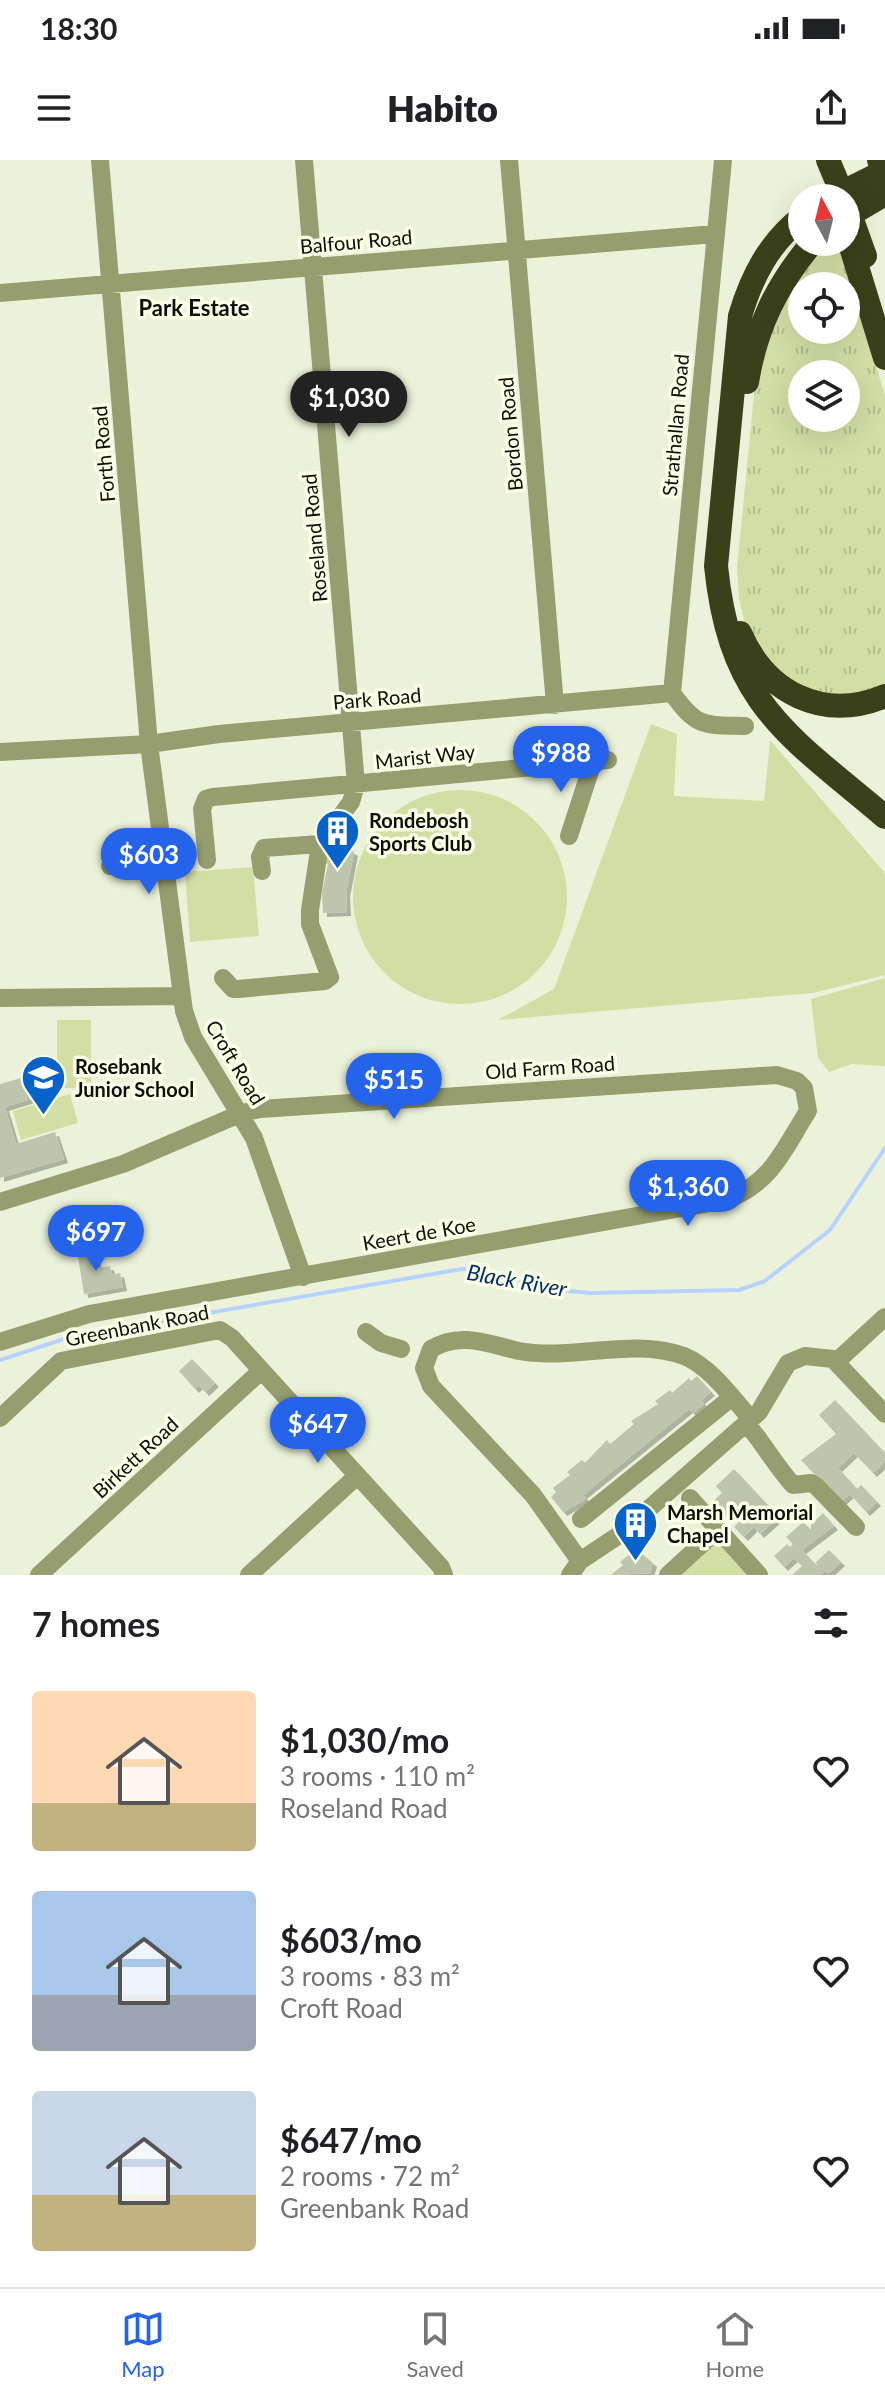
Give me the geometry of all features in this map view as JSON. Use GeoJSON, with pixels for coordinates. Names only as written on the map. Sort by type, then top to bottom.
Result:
{"type":"FeatureCollection","features":[{"type":"Feature","properties":{"kind":"highway"},"geometry":{"type":"LineString","coordinates":[[860,185],[885,172],[879,160]]}},
{"type":"Feature","properties":{"kind":"highway"},"geometry":{"type":"LineString","coordinates":[[829,162],[832,184]]}},
{"type":"Feature","properties":{"kind":"highway"},"geometry":{"type":"LineString","coordinates":[[829,162],[838,184]]}},
{"type":"Feature","properties":{"kind":"highway"},"geometry":{"type":"LineString","coordinates":[[860,209],[885,194]]}},
{"type":"Feature","properties":{"kind":"highway"},"geometry":{"type":"LineString","coordinates":[[788,231],[770,250],[747,292],[740,316],[716,566],[719,601],[733,653],[759,702],[783,731],[885,817]]}},
{"type":"Feature","properties":{"kind":"highway"},"geometry":{"type":"LineString","coordinates":[[803,256],[770,303],[752,356],[730,566],[733,610],[740,634],[760,669],[798,699],[849,707],[885,696]]}},
{"type":"Feature","properties":{"kind":"highway"},"geometry":{"type":"LineString","coordinates":[[860,258],[885,315]]}},
{"type":"Feature","properties":{"kind":"highway"},"geometry":{"type":"LineString","coordinates":[[860,258],[885,358]]}},
{"type":"Feature","properties":{"kind":"street","name":"Forth Road"},"geometry":{"type":"LineString","coordinates":[[100,160],[149,744]]}},
{"type":"Feature","properties":{"kind":"street","name":"Roseland Road"},"geometry":{"type":"LineString","coordinates":[[304,160],[356,785]]}},
{"type":"Feature","properties":{"kind":"street","name":"Bordon Road"},"geometry":{"type":"LineString","coordinates":[[509,160],[555,705]]}},
{"type":"Feature","properties":{"kind":"street","name":"Strathallan Road"},"geometry":{"type":"LineString","coordinates":[[672,693],[723,160]]}},
{"type":"Feature","properties":{"kind":"street","name":"Balfour Road"},"geometry":{"type":"LineString","coordinates":[[0,293],[715,234]]}},
{"type":"Feature","properties":{"kind":"street","name":"Park Road"},"geometry":{"type":"LineString","coordinates":[[0,752],[149,744],[672,693]]}},
{"type":"Feature","properties":{"kind":"street"},"geometry":{"type":"LineString","coordinates":[[672,693],[690,719],[699,724],[745,726]]}},
{"type":"Feature","properties":{"kind":"street","name":"Croft Road"},"geometry":{"type":"LineString","coordinates":[[149,744],[182,996],[193,1037],[242,1113],[254,1138],[303,1277]]}},
{"type":"Feature","properties":{"kind":"street","name":"Marist Way"},"geometry":{"type":"LineString","coordinates":[[207,860],[202,809],[206,799],[601,761],[569,836]]}},
{"type":"Feature","properties":{"kind":"street"},"geometry":{"type":"LineString","coordinates":[[223,978],[233,989],[325,981],[330,977],[309,918],[320,844],[347,808],[356,785]]}},
{"type":"Feature","properties":{"kind":"street"},"geometry":{"type":"LineString","coordinates":[[262,871],[260,857],[264,848],[320,844]]}},
{"type":"Feature","properties":{"kind":"street"},"geometry":{"type":"LineString","coordinates":[[110,866],[165,861]]}},
{"type":"Feature","properties":{"kind":"street"},"geometry":{"type":"LineString","coordinates":[[0,998],[182,996]]}},
{"type":"Feature","properties":{"kind":"street","name":"Old Farm Road"},"geometry":{"type":"LineString","coordinates":[[0,1202],[123,1164],[242,1113],[777,1075],[789,1076],[804,1088],[808,1111]]}},
{"type":"Feature","properties":{"kind":"street","name":"Keert de Koe"},"geometry":{"type":"LineString","coordinates":[[0,1342],[89,1314],[726,1200],[751,1190],[767,1177],[808,1111]]}},
{"type":"Feature","properties":{"kind":"street"},"geometry":{"type":"LineString","coordinates":[[836,1362],[885,1317]]}},
{"type":"Feature","properties":{"kind":"street","name":"Greenbank Road"},"geometry":{"type":"LineString","coordinates":[[0,1418],[61,1361],[220,1330],[442,1571]]}},
{"type":"Feature","properties":{"kind":"street"},"geometry":{"type":"LineString","coordinates":[[366,1332],[381,1343],[401,1349],[417,1342],[435,1347]]}},
{"type":"Feature","properties":{"kind":"street"},"geometry":{"type":"LineString","coordinates":[[425,1377],[425,1358],[435,1347],[461,1339],[554,1354],[628,1349],[666,1352],[695,1362],[731,1398],[764,1444],[768,1456],[793,1485],[811,1483],[816,1486],[856,1527]]}},
{"type":"Feature","properties":{"kind":"street"},"geometry":{"type":"LineString","coordinates":[[401,1349],[407,1364],[425,1377],[533,1495],[575,1568],[619,1535],[749,1421],[765,1405],[788,1363],[805,1356],[823,1356],[836,1362],[885,1414]]}},
{"type":"Feature","properties":{"kind":"street","name":"Birkett Road"},"geometry":{"type":"LineString","coordinates":[[39,1575],[261,1371]]}},
{"type":"Feature","properties":{"kind":"street"},"geometry":{"type":"LineString","coordinates":[[581,1519],[731,1398]]}},
{"type":"Feature","properties":{"kind":"street"},"geometry":{"type":"LineString","coordinates":[[249,1575],[357,1476]]}},
{"type":"Feature","properties":{"kind":"street"},"geometry":{"type":"LineString","coordinates":[[690,1498],[759,1575]]}},
{"type":"Feature","properties":{"kind":"street"},"geometry":{"type":"LineString","coordinates":[[668,1575],[717,1530]]}},
{"type":"Feature","properties":{"kind":"green space"},"geometry":{"type":"Polygon","coordinates":[[[818,256],[841,256],[846,272],[804,272],[818,256]]]}},
{"type":"Feature","properties":{"kind":"green space"},"geometry":{"type":"Polygon","coordinates":[[[788,294],[788,344],[860,344],[860,315],[885,395],[885,689],[842,700],[781,678],[745,625],[737,567],[757,365],[788,294]]]}},
{"type":"Feature","properties":{"kind":"green space"},"geometry":{"type":"Polygon","coordinates":[[[651,724],[677,734],[674,796],[764,801],[770,740],[885,873],[885,975],[813,993],[498,1020],[554,989],[651,724]]]}},
{"type":"Feature","properties":{"kind":"green space"},"geometry":{"type":"Polygon","coordinates":[[[460,790],[501,798],[536,821],[559,856],[567,897],[559,938],[536,973],[501,996],[460,1004],[419,996],[384,973],[361,938],[353,897],[361,856],[384,821],[419,798],[460,790]]]}},
{"type":"Feature","properties":{"kind":"green space"},"geometry":{"type":"Polygon","coordinates":[[[253,867],[259,936],[190,942],[185,872],[253,867]]]}},
{"type":"Feature","properties":{"kind":"green space"},"geometry":{"type":"Polygon","coordinates":[[[885,978],[885,1066],[852,1064],[829,1072],[818,1058],[811,999],[885,978]]]}},
{"type":"Feature","properties":{"kind":"green space"},"geometry":{"type":"Polygon","coordinates":[[[57,1020],[91,1020],[91,1088],[57,1088],[57,1020]]]}},
{"type":"Feature","properties":{"kind":"green space"},"geometry":{"type":"Polygon","coordinates":[[[70,1094],[78,1123],[21,1140],[13,1111],[70,1094]]]}},
{"type":"Feature","properties":{"kind":"green space"},"geometry":{"type":"Polygon","coordinates":[[[714,1541],[719,1541],[751,1575],[677,1575],[714,1541]]]}},
{"type":"Feature","properties":{"kind":"building","name":"Rondebosh Sports Club"},"geometry":{"type":"Polygon","coordinates":[[[335,841],[354,852],[346,893],[347,912],[323,913],[322,893],[328,864],[325,863],[335,841]]]}},
{"type":"Feature","properties":{"kind":"building"},"geometry":{"type":"Polygon","coordinates":[[[28,1076],[34,1098],[5,1107],[16,1144],[55,1132],[64,1159],[0,1178],[0,1084],[28,1076]]]}},
{"type":"Feature","properties":{"kind":"building"},"geometry":{"type":"Polygon","coordinates":[[[95,1247],[98,1268],[110,1266],[112,1275],[120,1273],[123,1287],[84,1294],[77,1250],[95,1247]]]}},
{"type":"Feature","properties":{"kind":"building"},"geometry":{"type":"Polygon","coordinates":[[[192,1359],[215,1383],[205,1392],[199,1385],[195,1389],[179,1371],[192,1359]]]}},
{"type":"Feature","properties":{"kind":"building"},"geometry":{"type":"Polygon","coordinates":[[[697,1376],[711,1392],[701,1400],[704,1404],[693,1413],[689,1409],[583,1495],[586,1499],[563,1512],[551,1497],[556,1492],[553,1488],[570,1475],[567,1472],[582,1460],[585,1463],[607,1440],[610,1444],[615,1440],[634,1424],[631,1421],[658,1404],[655,1401],[697,1376]]]}},
{"type":"Feature","properties":{"kind":"building"},"geometry":{"type":"Polygon","coordinates":[[[835,1400],[885,1453],[885,1462],[873,1473],[854,1453],[838,1468],[857,1489],[861,1485],[877,1502],[866,1512],[850,1494],[841,1502],[801,1460],[836,1434],[819,1415],[835,1400]]]}},
{"type":"Feature","properties":{"kind":"building"},"geometry":{"type":"Polygon","coordinates":[[[734,1469],[779,1517],[760,1534],[754,1527],[744,1537],[734,1527],[740,1521],[727,1508],[721,1513],[711,1503],[722,1493],[716,1486],[734,1469]]]}},
{"type":"Feature","properties":{"kind":"building"},"geometry":{"type":"Polygon","coordinates":[[[823,1513],[834,1526],[802,1550],[817,1566],[816,1562],[829,1550],[841,1562],[828,1574],[825,1571],[821,1575],[792,1575],[802,1566],[794,1558],[784,1567],[774,1556],[787,1544],[790,1547],[793,1544],[786,1537],[803,1522],[811,1530],[811,1525],[823,1513]]]}},
{"type":"Feature","properties":{"kind":"building","name":"Marsh Memorial Chapel"},"geometry":{"type":"Polygon","coordinates":[[[636,1549],[653,1563],[650,1573],[611,1575],[623,1565],[620,1562],[636,1549]]]}},
{"type":"Feature","properties":{"kind":"waterway","name":"Black River"},"geometry":{"type":"LineString","coordinates":[[0,1360],[70,1337],[462,1269],[509,1276],[538,1288],[590,1293],[739,1290],[765,1281],[830,1230],[885,1148]]}},
{"type":"Feature","properties":{"kind":"place","name":"Rondebosh Sports Club"},"geometry":{"type":"Point","coordinates":[338,871]}},
{"type":"Feature","properties":{"kind":"place","name":"Rosebank Junior School"},"geometry":{"type":"Point","coordinates":[44,1116]}},
{"type":"Feature","properties":{"kind":"place","name":"Marsh Memorial Chapel"},"geometry":{"type":"Point","coordinates":[636,1562]}},
{"type":"Feature","properties":{"kind":"district","name":"Park Estate"},"geometry":{"type":"Point","coordinates":[194,307]}}]}
